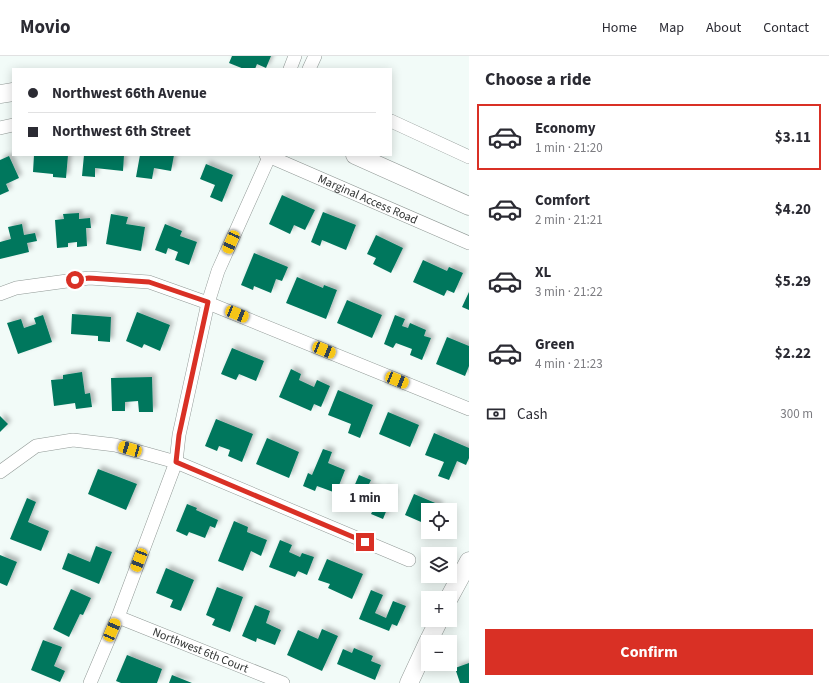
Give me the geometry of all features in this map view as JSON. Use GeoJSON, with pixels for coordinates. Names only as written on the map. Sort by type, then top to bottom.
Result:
{"type":"FeatureCollection","features":[{"type":"Feature","properties":{"kind":"street"},"geometry":{"type":"LineString","coordinates":[[290,68],[295,56]]}},
{"type":"Feature","properties":{"kind":"street"},"geometry":{"type":"LineString","coordinates":[[309,68],[314,56]]}},
{"type":"Feature","properties":{"kind":"street"},"geometry":{"type":"LineString","coordinates":[[0,94],[12,92]]}},
{"type":"Feature","properties":{"kind":"street"},"geometry":{"type":"LineString","coordinates":[[392,121],[469,157]]}},
{"type":"Feature","properties":{"kind":"street"},"geometry":{"type":"LineString","coordinates":[[0,128],[12,125]]}},
{"type":"Feature","properties":{"kind":"street"},"geometry":{"type":"LineString","coordinates":[[90,683],[118,617],[176,462],[179,435],[208,302],[218,271],[268,156]]}},
{"type":"Feature","properties":{"kind":"street","name":"Marginal Access Road"},"geometry":{"type":"LineString","coordinates":[[270,156],[469,243]]}},
{"type":"Feature","properties":{"kind":"street"},"geometry":{"type":"LineString","coordinates":[[357,156],[469,206]]}},
{"type":"Feature","properties":{"kind":"street"},"geometry":{"type":"LineString","coordinates":[[0,294],[16,288],[89,278],[149,282],[208,302],[469,409]]}},
{"type":"Feature","properties":{"kind":"street"},"geometry":{"type":"LineString","coordinates":[[0,472],[36,446],[73,440],[115,444],[176,462],[409,560]]}},
{"type":"Feature","properties":{"kind":"street"},"geometry":{"type":"LineString","coordinates":[[454,591],[469,561]]}},
{"type":"Feature","properties":{"kind":"street","name":"Northwest 6th Court"},"geometry":{"type":"LineString","coordinates":[[118,617],[283,683]]}},
{"type":"Feature","properties":{"kind":"street"},"geometry":{"type":"LineString","coordinates":[[409,683],[421,657]]}},
{"type":"Feature","properties":{"kind":"building"},"geometry":{"type":"Polygon","coordinates":[[[232,56],[271,56],[266,68],[257,64],[255,68],[242,68],[229,63],[232,56]]]}},
{"type":"Feature","properties":{"kind":"building"},"geometry":{"type":"Polygon","coordinates":[[[9,156],[19,178],[6,184],[9,191],[0,195],[0,160],[9,156]]]}},
{"type":"Feature","properties":{"kind":"building"},"geometry":{"type":"Polygon","coordinates":[[[34,156],[68,156],[66,178],[53,177],[53,174],[33,172],[34,156]]]}},
{"type":"Feature","properties":{"kind":"building"},"geometry":{"type":"Polygon","coordinates":[[[84,156],[124,156],[123,171],[95,168],[95,177],[82,176],[84,156]]]}},
{"type":"Feature","properties":{"kind":"building"},"geometry":{"type":"Polygon","coordinates":[[[140,156],[174,156],[171,171],[154,168],[152,179],[136,177],[140,156]]]}},
{"type":"Feature","properties":{"kind":"building"},"geometry":{"type":"Polygon","coordinates":[[[206,164],[233,175],[222,202],[210,197],[215,185],[200,179],[206,164]]]}},
{"type":"Feature","properties":{"kind":"building"},"geometry":{"type":"Polygon","coordinates":[[[282,195],[315,210],[305,230],[294,225],[290,234],[269,224],[282,195]]]}},
{"type":"Feature","properties":{"kind":"building"},"geometry":{"type":"Polygon","coordinates":[[[323,212],[356,225],[346,250],[322,240],[320,246],[311,242],[323,212]]]}},
{"type":"Feature","properties":{"kind":"building"},"geometry":{"type":"Polygon","coordinates":[[[79,213],[79,219],[90,218],[91,228],[86,228],[87,246],[77,247],[77,242],[68,243],[68,247],[57,248],[55,220],[64,219],[63,214],[79,213]]]}},
{"type":"Feature","properties":{"kind":"building"},"geometry":{"type":"Polygon","coordinates":[[[111,214],[128,217],[126,224],[145,227],[141,251],[106,244],[111,214]]]}},
{"type":"Feature","properties":{"kind":"building"},"geometry":{"type":"Polygon","coordinates":[[[22,224],[24,235],[35,233],[37,241],[27,243],[29,252],[0,259],[0,242],[11,239],[8,227],[22,224]]]}},
{"type":"Feature","properties":{"kind":"building"},"geometry":{"type":"Polygon","coordinates":[[[165,224],[182,231],[180,236],[197,242],[189,265],[175,260],[178,252],[168,248],[166,254],[155,250],[165,224]]]}},
{"type":"Feature","properties":{"kind":"building"},"geometry":{"type":"Polygon","coordinates":[[[376,235],[403,248],[391,273],[373,264],[376,258],[367,254],[376,235]]]}},
{"type":"Feature","properties":{"kind":"building"},"geometry":{"type":"Polygon","coordinates":[[[254,253],[288,267],[282,281],[276,279],[271,293],[254,286],[253,290],[241,285],[254,253]]]}},
{"type":"Feature","properties":{"kind":"building"},"geometry":{"type":"Polygon","coordinates":[[[423,260],[447,271],[449,267],[463,273],[454,293],[447,290],[444,296],[413,282],[423,260]]]}},
{"type":"Feature","properties":{"kind":"building"},"geometry":{"type":"Polygon","coordinates":[[[297,277],[323,288],[324,285],[337,290],[326,319],[286,303],[297,277]]]}},
{"type":"Feature","properties":{"kind":"building"},"geometry":{"type":"Polygon","coordinates":[[[469,292],[469,310],[462,307],[469,292]]]}},
{"type":"Feature","properties":{"kind":"building"},"geometry":{"type":"Polygon","coordinates":[[[347,300],[382,315],[372,338],[337,323],[347,300]]]}},
{"type":"Feature","properties":{"kind":"building"},"geometry":{"type":"Polygon","coordinates":[[[137,312],[170,325],[160,351],[144,344],[142,348],[126,341],[137,312]]]}},
{"type":"Feature","properties":{"kind":"building"},"geometry":{"type":"Polygon","coordinates":[[[72,314],[111,317],[110,342],[98,341],[98,336],[71,334],[72,314]]]}},
{"type":"Feature","properties":{"kind":"building"},"geometry":{"type":"Polygon","coordinates":[[[43,315],[52,342],[18,354],[7,323],[21,319],[24,328],[36,324],[34,318],[43,315]]]}},
{"type":"Feature","properties":{"kind":"building"},"geometry":{"type":"Polygon","coordinates":[[[395,315],[405,319],[402,326],[408,328],[410,323],[426,330],[424,336],[431,338],[422,360],[410,355],[412,349],[396,343],[393,348],[384,344],[395,315]]]}},
{"type":"Feature","properties":{"kind":"building"},"geometry":{"type":"Polygon","coordinates":[[[447,337],[469,346],[469,366],[465,376],[436,364],[447,337]]]}},
{"type":"Feature","properties":{"kind":"building"},"geometry":{"type":"Polygon","coordinates":[[[232,348],[264,361],[256,381],[239,374],[236,380],[221,374],[232,348]]]}},
{"type":"Feature","properties":{"kind":"building"},"geometry":{"type":"Polygon","coordinates":[[[291,369],[301,374],[299,380],[314,387],[317,380],[330,386],[321,407],[314,404],[311,411],[279,397],[291,369]]]}},
{"type":"Feature","properties":{"kind":"building"},"geometry":{"type":"Polygon","coordinates":[[[82,372],[85,394],[90,393],[92,407],[76,409],[75,403],[54,406],[51,380],[63,379],[63,375],[82,372]]]}},
{"type":"Feature","properties":{"kind":"building"},"geometry":{"type":"Polygon","coordinates":[[[152,377],[153,412],[139,412],[138,401],[125,402],[125,411],[112,411],[111,378],[152,377]]]}},
{"type":"Feature","properties":{"kind":"building"},"geometry":{"type":"Polygon","coordinates":[[[338,390],[373,405],[360,438],[348,433],[351,424],[328,415],[338,390]]]}},
{"type":"Feature","properties":{"kind":"building"},"geometry":{"type":"Polygon","coordinates":[[[388,412],[419,425],[410,447],[379,434],[388,412]]]}},
{"type":"Feature","properties":{"kind":"building"},"geometry":{"type":"Polygon","coordinates":[[[0,416],[8,424],[0,432],[0,416]]]}},
{"type":"Feature","properties":{"kind":"building"},"geometry":{"type":"Polygon","coordinates":[[[216,419],[253,434],[242,462],[228,456],[230,450],[219,446],[217,451],[205,446],[216,419]]]}},
{"type":"Feature","properties":{"kind":"building"},"geometry":{"type":"Polygon","coordinates":[[[434,433],[469,448],[469,458],[466,465],[457,461],[449,480],[438,476],[444,462],[425,455],[434,433]]]}},
{"type":"Feature","properties":{"kind":"building"},"geometry":{"type":"Polygon","coordinates":[[[267,438],[299,452],[289,478],[256,464],[267,438]]]}},
{"type":"Feature","properties":{"kind":"building"},"geometry":{"type":"Polygon","coordinates":[[[323,449],[332,452],[328,463],[345,470],[336,493],[317,486],[315,491],[303,486],[308,473],[312,475],[323,449]]]}},
{"type":"Feature","properties":{"kind":"building"},"geometry":{"type":"Polygon","coordinates":[[[98,469],[137,484],[126,510],[88,494],[98,469]]]}},
{"type":"Feature","properties":{"kind":"building"},"geometry":{"type":"Polygon","coordinates":[[[359,475],[371,480],[368,486],[383,492],[385,488],[394,492],[383,519],[371,514],[375,506],[350,496],[359,475]]]}},
{"type":"Feature","properties":{"kind":"building"},"geometry":{"type":"Polygon","coordinates":[[[414,494],[435,503],[421,503],[421,522],[405,515],[414,494]]]}},
{"type":"Feature","properties":{"kind":"building"},"geometry":{"type":"Polygon","coordinates":[[[27,498],[36,502],[28,522],[49,531],[41,551],[10,539],[27,498]]]}},
{"type":"Feature","properties":{"kind":"building"},"geometry":{"type":"Polygon","coordinates":[[[187,504],[197,508],[196,510],[218,520],[215,528],[210,526],[205,538],[189,532],[187,536],[176,531],[187,504]]]}},
{"type":"Feature","properties":{"kind":"building"},"geometry":{"type":"Polygon","coordinates":[[[234,521],[248,527],[247,532],[267,540],[261,556],[251,551],[243,571],[218,561],[234,521]]]}},
{"type":"Feature","properties":{"kind":"building"},"geometry":{"type":"Polygon","coordinates":[[[280,540],[292,545],[289,552],[300,557],[302,553],[314,557],[307,575],[298,571],[295,577],[269,567],[280,540]]]}},
{"type":"Feature","properties":{"kind":"building"},"geometry":{"type":"Polygon","coordinates":[[[96,546],[112,552],[99,584],[62,569],[68,553],[90,562],[96,546]]]}},
{"type":"Feature","properties":{"kind":"building"},"geometry":{"type":"Polygon","coordinates":[[[0,555],[17,562],[7,586],[0,583],[0,555]]]}},
{"type":"Feature","properties":{"kind":"building"},"geometry":{"type":"Polygon","coordinates":[[[327,559],[363,574],[352,599],[328,588],[330,584],[318,580],[327,559]]]}},
{"type":"Feature","properties":{"kind":"building"},"geometry":{"type":"Polygon","coordinates":[[[166,568],[194,580],[181,611],[170,607],[173,600],[156,593],[166,568]]]}},
{"type":"Feature","properties":{"kind":"building"},"geometry":{"type":"Polygon","coordinates":[[[217,587],[243,597],[230,632],[212,625],[215,619],[206,615],[217,587]]]}},
{"type":"Feature","properties":{"kind":"building"},"geometry":{"type":"Polygon","coordinates":[[[71,589],[91,598],[83,615],[80,614],[69,637],[53,629],[71,589]]]}},
{"type":"Feature","properties":{"kind":"building"},"geometry":{"type":"Polygon","coordinates":[[[371,590],[383,595],[375,613],[386,618],[393,601],[406,606],[397,626],[392,624],[389,631],[359,619],[371,590]]]}},
{"type":"Feature","properties":{"kind":"building"},"geometry":{"type":"Polygon","coordinates":[[[255,605],[270,611],[266,623],[281,630],[275,645],[257,638],[256,642],[242,636],[255,605]]]}},
{"type":"Feature","properties":{"kind":"building"},"geometry":{"type":"Polygon","coordinates":[[[322,629],[338,636],[322,671],[287,655],[298,630],[318,639],[322,629]]]}},
{"type":"Feature","properties":{"kind":"building"},"geometry":{"type":"Polygon","coordinates":[[[43,640],[62,647],[54,666],[65,671],[60,682],[31,670],[43,640]]]}},
{"type":"Feature","properties":{"kind":"building"},"geometry":{"type":"Polygon","coordinates":[[[354,648],[373,656],[371,661],[381,665],[375,680],[337,664],[343,649],[352,653],[354,648]]]}},
{"type":"Feature","properties":{"kind":"building"},"geometry":{"type":"Polygon","coordinates":[[[127,655],[162,669],[157,683],[121,683],[116,681],[127,655]]]}},
{"type":"Feature","properties":{"kind":"building"},"geometry":{"type":"Polygon","coordinates":[[[469,663],[469,683],[460,683],[456,671],[457,667],[469,663]]]}},
{"type":"Feature","properties":{"kind":"building"},"geometry":{"type":"Polygon","coordinates":[[[172,675],[192,683],[169,683],[172,675]]]}},
{"type":"Feature","properties":{"kind":"route"},"geometry":{"type":"LineString","coordinates":[[75,280],[89,278],[149,282],[208,302],[179,435],[176,462],[365,542]]}}]}
